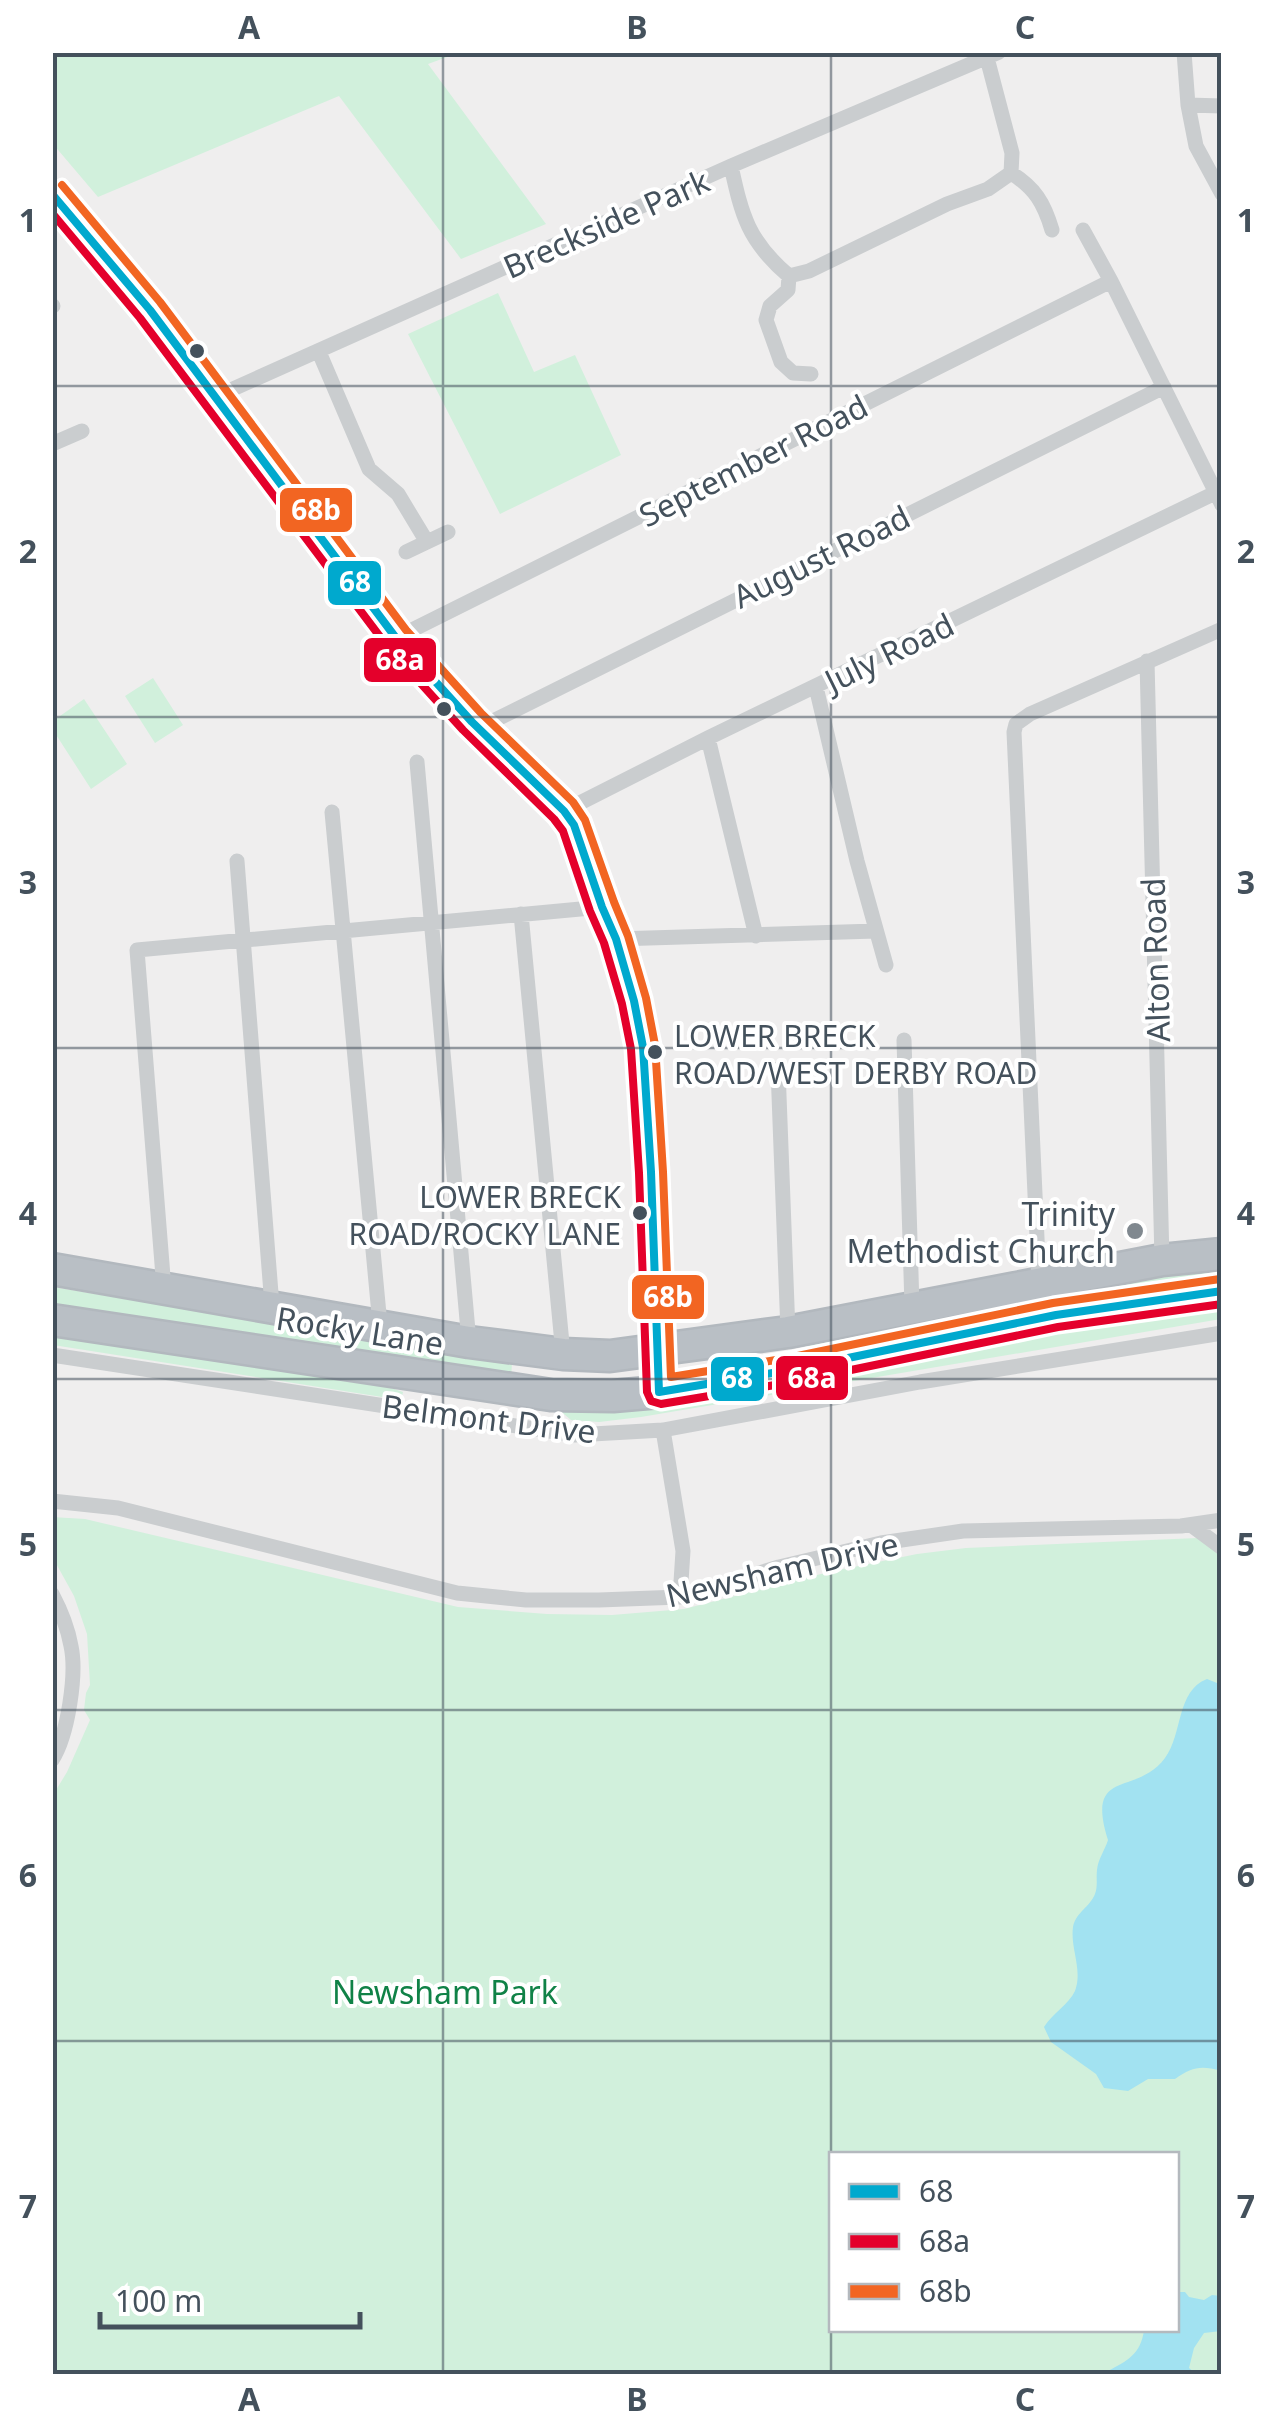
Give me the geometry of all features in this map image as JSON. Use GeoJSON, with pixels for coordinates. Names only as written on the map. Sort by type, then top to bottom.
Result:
{"type":"FeatureCollection","features":[{"type":"Feature","properties":{"kind":"highway","name":"Rocky Lane"},"geometry":{"type":"LineString","coordinates":[[52,1270],[470,1342],[610,1356],[788,1332],[1039,1282],[1162,1260],[1222,1254]]}},
{"type":"Feature","properties":{"kind":"highway","name":"Rocky Lane"},"geometry":{"type":"LineString","coordinates":[[52,1320],[551,1395],[613,1396],[790,1370],[1056,1315],[1222,1291]]}},
{"type":"Feature","properties":{"kind":"street"},"geometry":{"type":"LineString","coordinates":[[1184,52],[1196,146],[1222,194]]}},
{"type":"Feature","properties":{"kind":"street"},"geometry":{"type":"LineString","coordinates":[[789,276],[809,272],[947,204],[988,189],[1010,173],[1012,153],[992,55]]}},
{"type":"Feature","properties":{"kind":"street","name":"Breckside Park"},"geometry":{"type":"LineString","coordinates":[[215,397],[731,166],[992,55]]}},
{"type":"Feature","properties":{"kind":"street"},"geometry":{"type":"LineString","coordinates":[[1188,106],[1222,106]]}},
{"type":"Feature","properties":{"kind":"street"},"geometry":{"type":"LineString","coordinates":[[731,166],[742,216],[769,259],[789,276]]}},
{"type":"Feature","properties":{"kind":"street"},"geometry":{"type":"LineString","coordinates":[[1010,173],[1026,182],[1045,206],[1052,230]]}},
{"type":"Feature","properties":{"kind":"street"},"geometry":{"type":"LineString","coordinates":[[54,198],[150,310],[396,638],[574,825],[616,939],[643,1047],[659,1392]]}},
{"type":"Feature","properties":{"kind":"street"},"geometry":{"type":"LineString","coordinates":[[1083,230],[1218,499]]}},
{"type":"Feature","properties":{"kind":"street"},"geometry":{"type":"LineString","coordinates":[[789,276],[788,290],[770,306],[766,320],[781,362],[793,373],[812,374]]}},
{"type":"Feature","properties":{"kind":"street","name":"September Road"},"geometry":{"type":"LineString","coordinates":[[396,638],[1111,281]]}},
{"type":"Feature","properties":{"kind":"street"},"geometry":{"type":"LineString","coordinates":[[319,352],[369,470],[398,494],[427,542]]}},
{"type":"Feature","properties":{"kind":"street","name":"August Road"},"geometry":{"type":"LineString","coordinates":[[479,728],[1164,387]]}},
{"type":"Feature","properties":{"kind":"street"},"geometry":{"type":"LineString","coordinates":[[52,444],[82,431]]}},
{"type":"Feature","properties":{"kind":"street","name":"July Road"},"geometry":{"type":"LineString","coordinates":[[564,811],[708,738],[1218,499]]}},
{"type":"Feature","properties":{"kind":"street"},"geometry":{"type":"LineString","coordinates":[[406,552],[448,532]]}},
{"type":"Feature","properties":{"kind":"street"},"geometry":{"type":"LineString","coordinates":[[1039,1282],[1016,724],[1030,714],[1222,629]]}},
{"type":"Feature","properties":{"kind":"street","name":"Alton Road"},"geometry":{"type":"LineString","coordinates":[[1147,661],[1162,1260]]}},
{"type":"Feature","properties":{"kind":"street"},"geometry":{"type":"LineString","coordinates":[[816,688],[886,965]]}},
{"type":"Feature","properties":{"kind":"street"},"geometry":{"type":"LineString","coordinates":[[708,738],[756,936]]}},
{"type":"Feature","properties":{"kind":"street"},"geometry":{"type":"LineString","coordinates":[[417,762],[470,1342]]}},
{"type":"Feature","properties":{"kind":"street"},"geometry":{"type":"LineString","coordinates":[[332,812],[380,1325]]}},
{"type":"Feature","properties":{"kind":"street"},"geometry":{"type":"LineString","coordinates":[[237,862],[272,1306]]}},
{"type":"Feature","properties":{"kind":"street"},"geometry":{"type":"LineString","coordinates":[[164,1289],[137,950],[602,906]]}},
{"type":"Feature","properties":{"kind":"street"},"geometry":{"type":"LineString","coordinates":[[522,914],[562,1354]]}},
{"type":"Feature","properties":{"kind":"street"},"geometry":{"type":"LineString","coordinates":[[616,939],[876,931]]}},
{"type":"Feature","properties":{"kind":"street"},"geometry":{"type":"LineString","coordinates":[[904,1040],[912,1307]]}},
{"type":"Feature","properties":{"kind":"street"},"geometry":{"type":"LineString","coordinates":[[778,1069],[788,1332]]}},
{"type":"Feature","properties":{"kind":"street","name":"Belmont Drive"},"geometry":{"type":"LineString","coordinates":[[52,1355],[575,1436],[663,1430],[920,1382],[1222,1333]]}},
{"type":"Feature","properties":{"kind":"street"},"geometry":{"type":"LineString","coordinates":[[663,1430],[683,1551],[680,1597]]}},
{"type":"Feature","properties":{"kind":"street","name":"Newsham Drive"},"geometry":{"type":"LineString","coordinates":[[52,1501],[118,1508],[457,1593],[526,1600],[680,1597],[779,1567],[946,1534],[1191,1525],[1222,1520]]}},
{"type":"Feature","properties":{"kind":"street"},"geometry":{"type":"LineString","coordinates":[[1191,1525],[1222,1548]]}},
{"type":"Feature","properties":{"kind":"street"},"geometry":{"type":"LineString","coordinates":[[52,1594],[72,1647],[72,1664],[71,1698],[60,1748],[52,1760]]}},
{"type":"Feature","properties":{"kind":"green space"},"geometry":{"type":"Polygon","coordinates":[[[52,53],[458,53],[428,64],[546,224],[461,259],[339,96],[98,197],[53,144],[52,53]]]}},
{"type":"Feature","properties":{"kind":"green space"},"geometry":{"type":"Polygon","coordinates":[[[498,293],[534,372],[575,355],[621,455],[500,514],[408,334],[498,293]]]}},
{"type":"Feature","properties":{"kind":"green space"},"geometry":{"type":"Polygon","coordinates":[[[153,678],[183,725],[155,743],[125,696],[153,678]]]}},
{"type":"Feature","properties":{"kind":"green space"},"geometry":{"type":"Polygon","coordinates":[[[84,699],[127,764],[91,789],[53,730],[53,721],[84,699]]]}},
{"type":"Feature","properties":{"kind":"green space"},"geometry":{"type":"Polygon","coordinates":[[[1221,1265],[1221,1280],[841,1348],[810,1349],[808,1342],[992,1301],[1221,1265]]]}},
{"type":"Feature","properties":{"kind":"green space"},"geometry":{"type":"Polygon","coordinates":[[[53,1287],[512,1363],[511,1379],[53,1310],[53,1287]]]}},
{"type":"Feature","properties":{"kind":"green space"},"geometry":{"type":"Polygon","coordinates":[[[1221,1300],[1221,1319],[641,1417],[599,1422],[571,1420],[552,1404],[822,1373],[1221,1300]]]}},
{"type":"Feature","properties":{"kind":"green space"},"geometry":{"type":"Polygon","coordinates":[[[52,1329],[354,1375],[403,1392],[401,1400],[53,1345],[52,1329]]]}},
{"type":"Feature","properties":{"kind":"green space","name":"Newsham Park"},"geometry":{"type":"Polygon","coordinates":[[[52,1517],[85,1519],[458,1607],[547,1614],[612,1615],[684,1609],[829,1572],[966,1548],[1221,1537],[1221,2374],[53,2374],[53,1795],[90,1720],[84,1710],[90,1685],[87,1634],[74,1596],[53,1558],[52,1517]]]}},
{"type":"Feature","properties":{"kind":"water"},"geometry":{"type":"Polygon","coordinates":[[[1207,1679],[1222,1685],[1221,2071],[1197,2068],[1175,2079],[1148,2079],[1128,2091],[1104,2088],[1096,2074],[1051,2042],[1044,2027],[1075,1991],[1073,1927],[1096,1891],[1098,1866],[1108,1840],[1103,1802],[1108,1792],[1153,1770],[1165,1758],[1190,1693],[1207,1679]]]}},
{"type":"Feature","properties":{"kind":"water"},"geometry":{"type":"Polygon","coordinates":[[[1179,2292],[1204,2300],[1212,2295],[1221,2296],[1221,2331],[1204,2333],[1194,2348],[1189,2368],[1196,2374],[1107,2374],[1136,2351],[1144,2332],[1179,2332],[1179,2292]]]}},
{"type":"Feature","properties":{"kind":"transit line","name":"68b"},"geometry":{"type":"LineString","coordinates":[[62,185],[160,302],[406,630],[481,713],[573,802],[585,820],[628,936],[655,1045],[671,1377],[788,1358],[1053,1303],[1220,1279]]}},
{"type":"Feature","properties":{"kind":"transit line","name":"68"},"geometry":{"type":"LineString","coordinates":[[52,194],[150,310],[396,638],[574,825],[616,939],[643,1047],[659,1392],[790,1370],[1056,1315],[1222,1291]]}},
{"type":"Feature","properties":{"kind":"transit line","name":"68a"},"geometry":{"type":"LineString","coordinates":[[52,213],[140,318],[387,646],[563,831],[604,943],[631,1049],[647,1392],[651,1401],[661,1404],[793,1382],[1058,1327],[1222,1304]]}},
{"type":"Feature","properties":{"kind":"place","name":"LOWER BRECK ROAD/WEST DERBY ROAD"},"geometry":{"type":"Point","coordinates":[655,1052]}},
{"type":"Feature","properties":{"kind":"place","name":"LOWER BRECK ROAD/ROCKY LANE"},"geometry":{"type":"Point","coordinates":[640,1213]}},
{"type":"Feature","properties":{"kind":"place","name":"Trinity Methodist Church"},"geometry":{"type":"Point","coordinates":[1135,1231]}}]}
